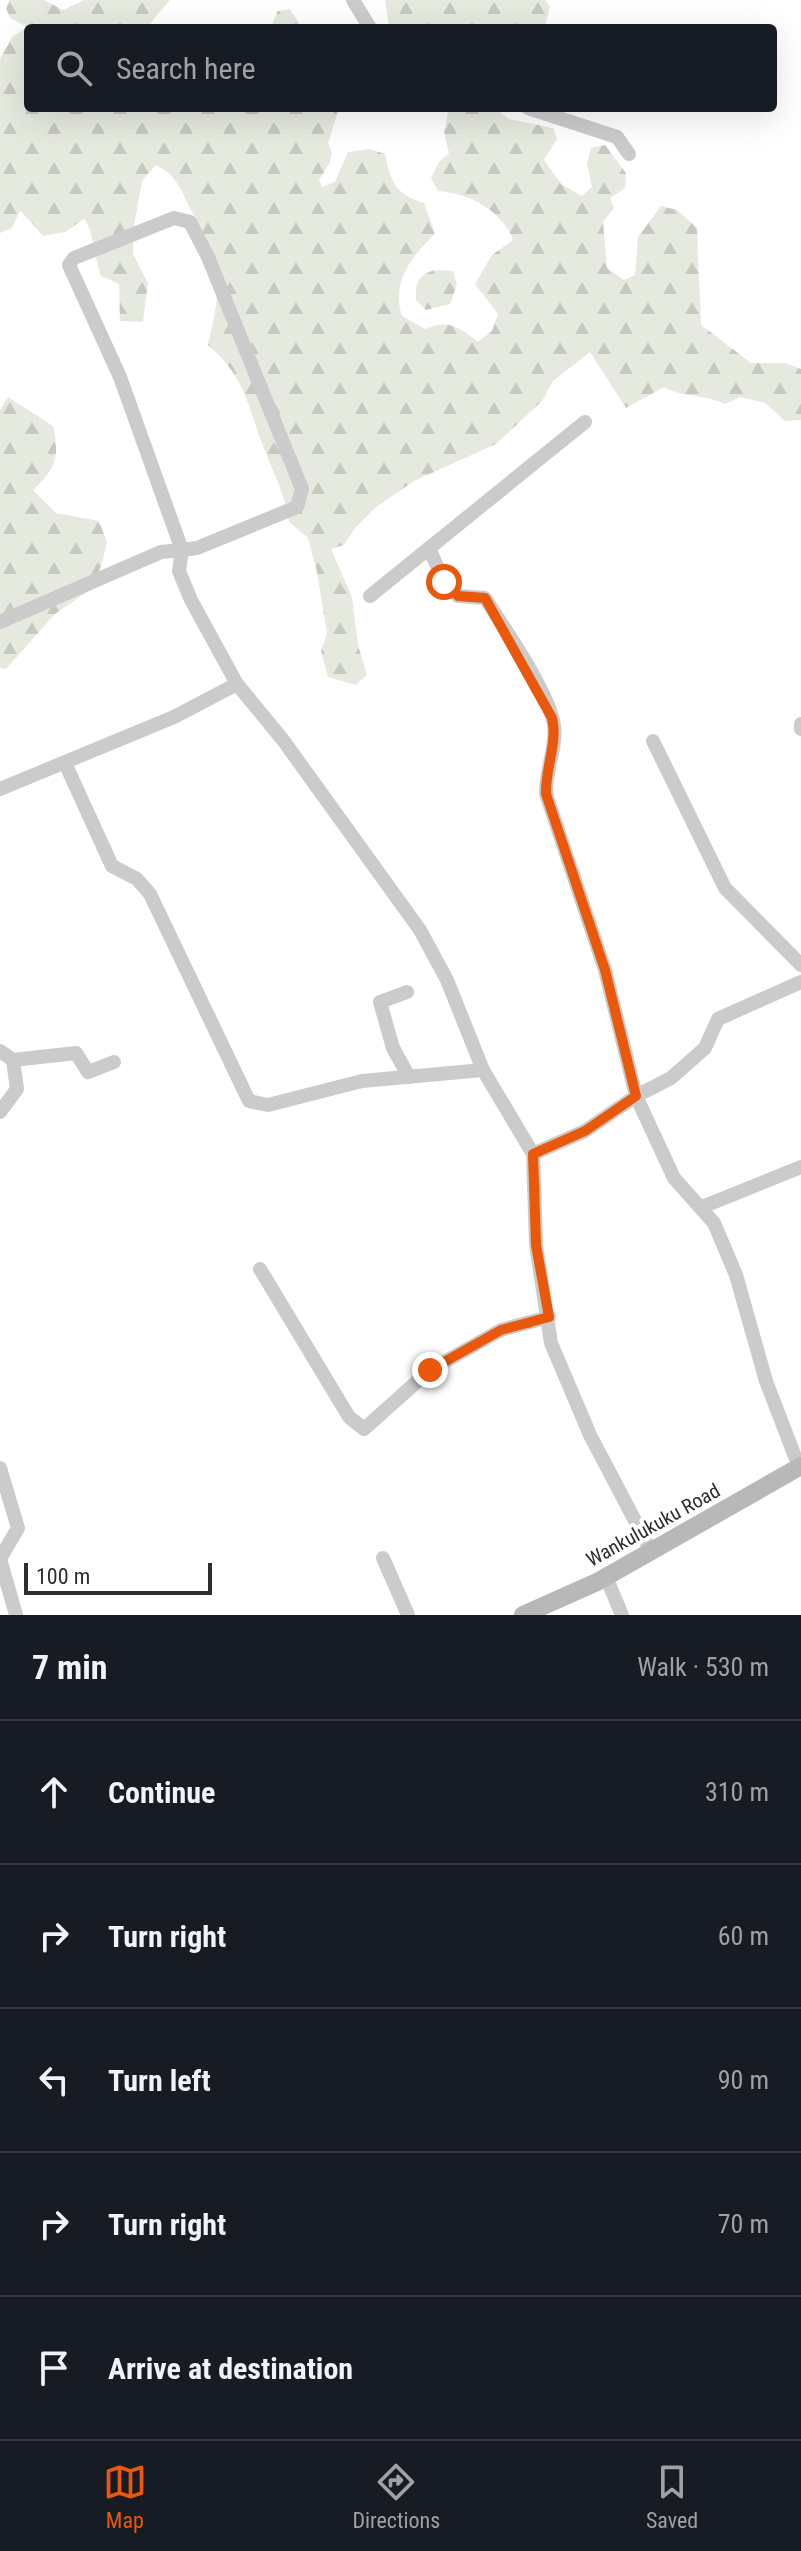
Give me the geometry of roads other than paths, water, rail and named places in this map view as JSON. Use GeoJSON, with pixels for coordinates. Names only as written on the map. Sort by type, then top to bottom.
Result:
{"type":"FeatureCollection","features":[{"type":"Feature","properties":{"kind":"main road","name":"Wankulukuku Road"},"geometry":{"type":"LineString","coordinates":[[523,1615],[652,1553],[800,1466]]}},
{"type":"Feature","properties":{"kind":"street"},"geometry":{"type":"LineString","coordinates":[[353,0],[368,24]]}},
{"type":"Feature","properties":{"kind":"street"},"geometry":{"type":"LineString","coordinates":[[540,112],[617,137],[629,154]]}},
{"type":"Feature","properties":{"kind":"street"},"geometry":{"type":"LineString","coordinates":[[0,622],[161,552],[182,550],[197,548],[297,507],[302,489],[208,257],[190,222],[174,218],[74,258],[69,265],[120,377],[182,550],[179,571],[191,600],[237,684],[300,763],[420,930],[447,980],[483,1070],[533,1154],[536,1245],[551,1343],[590,1435],[652,1553]]}},
{"type":"Feature","properties":{"kind":"street"},"geometry":{"type":"LineString","coordinates":[[370,596],[585,422]]}},
{"type":"Feature","properties":{"kind":"street"},"geometry":{"type":"LineString","coordinates":[[429,548],[444,582],[458,596],[485,598],[552,718],[554,736],[545,777],[546,794],[605,970],[636,1096],[674,1178],[714,1223],[736,1275],[766,1381],[800,1466]]}},
{"type":"Feature","properties":{"kind":"street"},"geometry":{"type":"LineString","coordinates":[[0,789],[174,717],[237,684]]}},
{"type":"Feature","properties":{"kind":"street"},"geometry":{"type":"LineString","coordinates":[[653,741],[725,888],[801,965]]}},
{"type":"Feature","properties":{"kind":"street"},"geometry":{"type":"LineString","coordinates":[[65,763],[112,866],[137,879],[150,894],[249,1101],[268,1105],[362,1081],[483,1070]]}},
{"type":"Feature","properties":{"kind":"street"},"geometry":{"type":"LineString","coordinates":[[533,1154],[585,1131],[683,1069],[710,1041],[718,1019],[801,982]]}},
{"type":"Feature","properties":{"kind":"street"},"geometry":{"type":"LineString","coordinates":[[407,992],[380,1002],[393,1048],[409,1077]]}},
{"type":"Feature","properties":{"kind":"street"},"geometry":{"type":"LineString","coordinates":[[0,1112],[17,1089],[6,1056],[76,1053],[88,1072],[114,1062]]}},
{"type":"Feature","properties":{"kind":"street"},"geometry":{"type":"LineString","coordinates":[[702,1207],[801,1167]]}},
{"type":"Feature","properties":{"kind":"street"},"geometry":{"type":"LineString","coordinates":[[260,1269],[349,1417],[364,1429],[430,1370],[501,1330],[549,1317]]}},
{"type":"Feature","properties":{"kind":"street"},"geometry":{"type":"LineString","coordinates":[[0,1468],[18,1528],[0,1559],[16,1615]]}},
{"type":"Feature","properties":{"kind":"street"},"geometry":{"type":"LineString","coordinates":[[383,1558],[408,1615]]}},
{"type":"Feature","properties":{"kind":"street"},"geometry":{"type":"LineString","coordinates":[[606,1577],[622,1615]]}}]}
